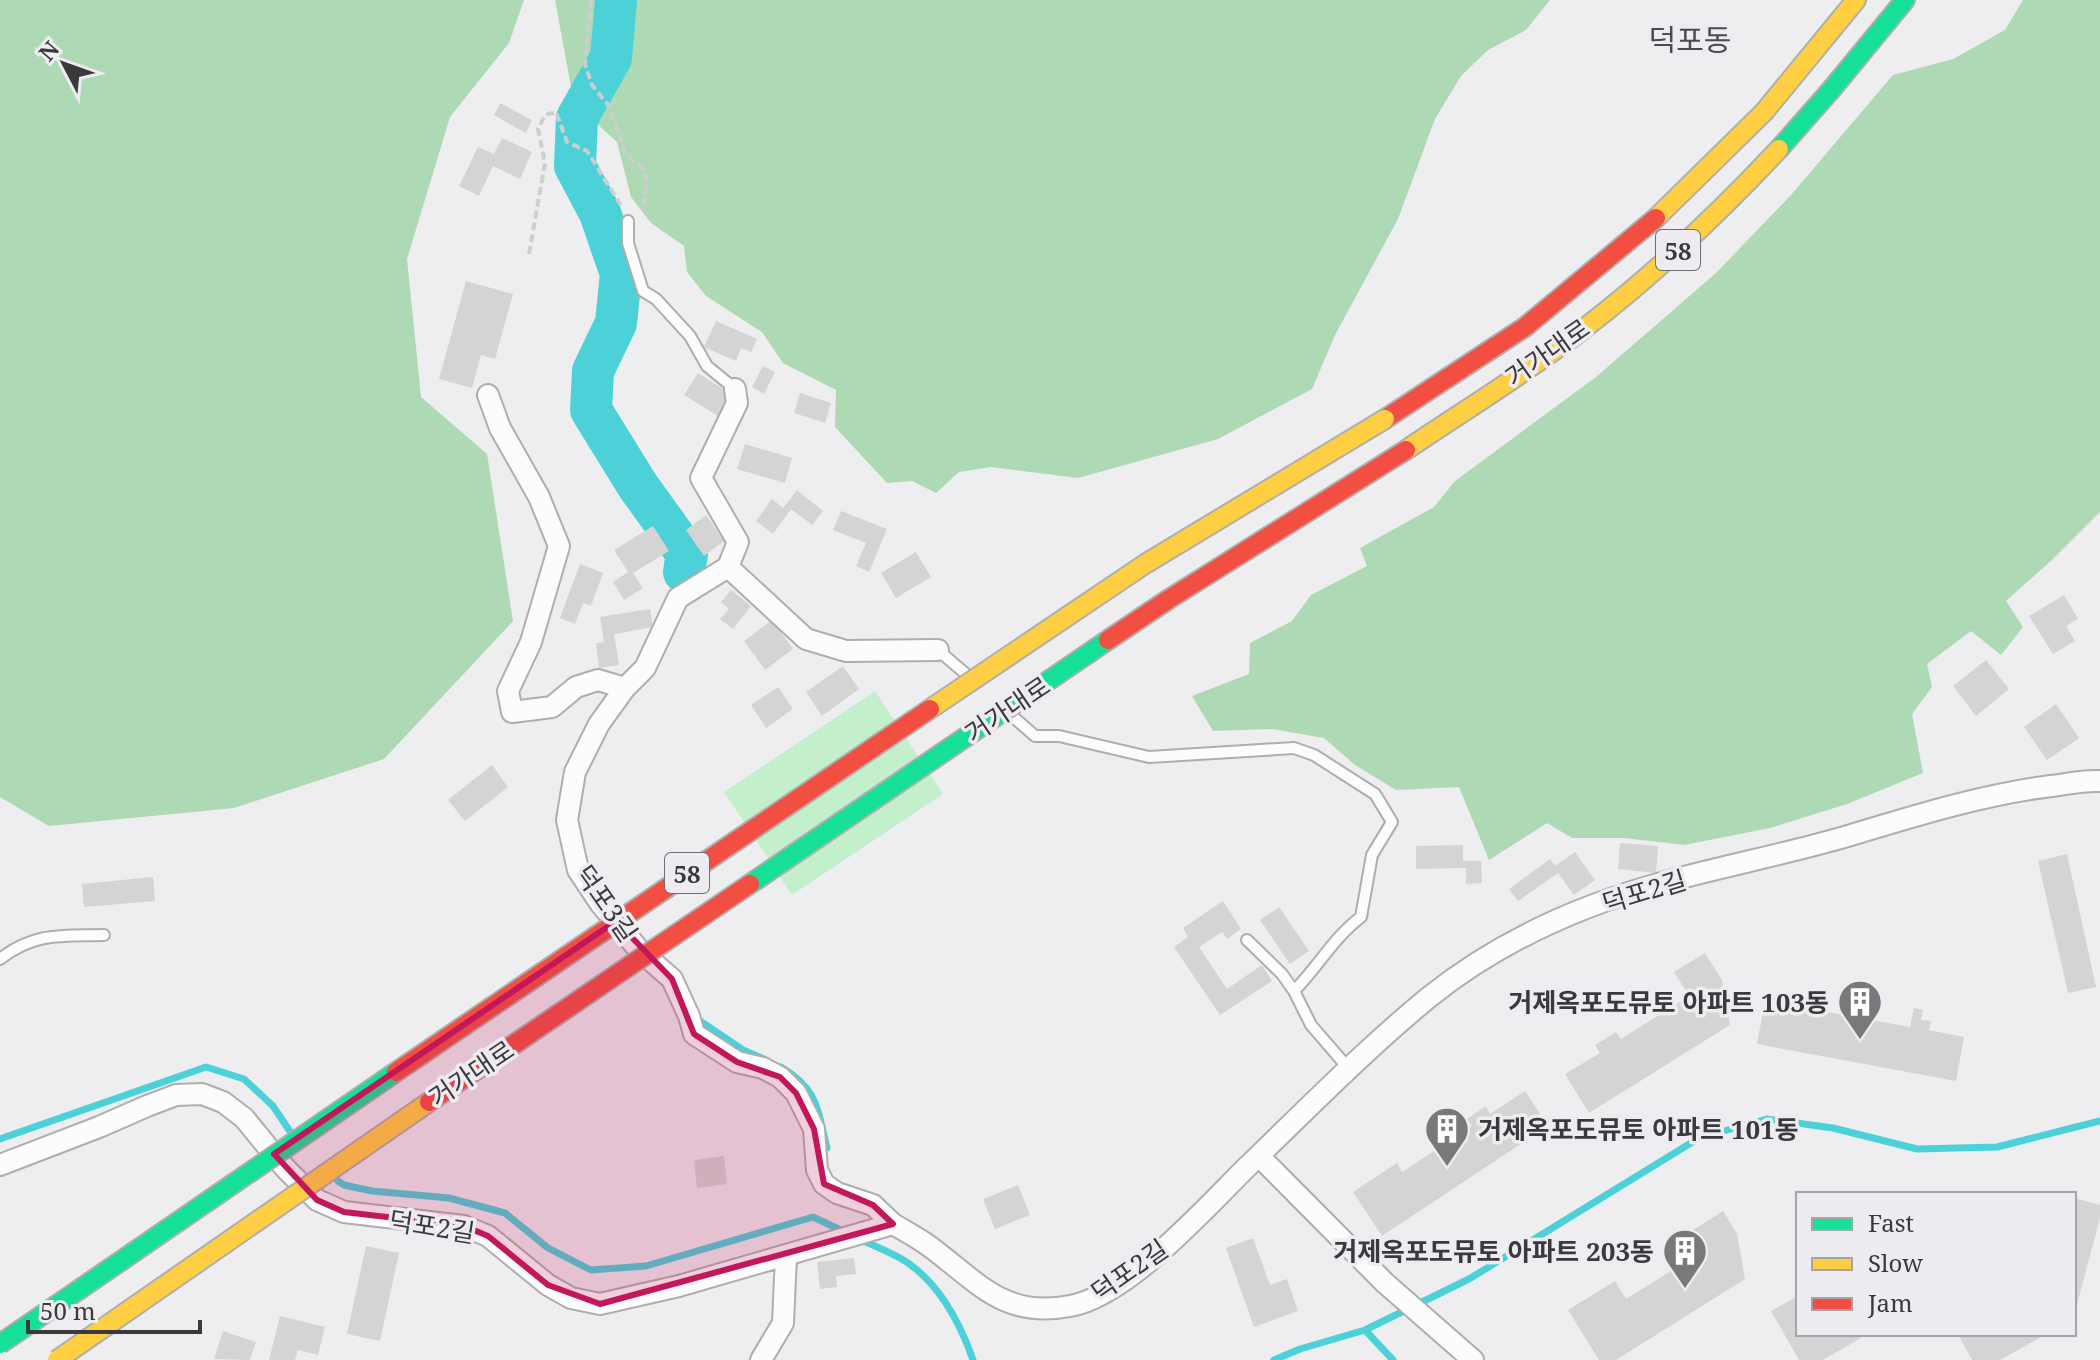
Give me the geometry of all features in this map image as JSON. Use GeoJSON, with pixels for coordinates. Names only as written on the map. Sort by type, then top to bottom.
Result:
{"type":"FeatureCollection","features":[{"type":"Feature","properties":{"kind":"highway","name":"거가대로"},"geometry":{"type":"LineString","coordinates":[[0,1344],[698,865],[1145,564],[1385,419],[1525,327],[1658,217],[1764,112],[1856,0]]}},
{"type":"Feature","properties":{"kind":"highway","name":"거가대로"},"geometry":{"type":"LineString","coordinates":[[57,1360],[448,1089],[1169,599],[1406,450],[1581,330],[1674,253],[1749,182],[1810,116],[1905,0]]}},
{"type":"Feature","properties":{"kind":"street"},"geometry":{"type":"LineString","coordinates":[[735,389],[737,403],[701,478],[738,542],[728,567],[806,639],[846,651],[938,650]]}},
{"type":"Feature","properties":{"kind":"street"},"geometry":{"type":"LineString","coordinates":[[488,395],[500,428],[539,497],[559,546],[531,642],[508,691],[512,712],[552,707],[576,687],[598,680],[625,688]]}},
{"type":"Feature","properties":{"kind":"street","name":"덕포3길"},"geometry":{"type":"LineString","coordinates":[[728,567],[678,598],[645,668],[625,688],[599,724],[575,772],[567,820],[578,870],[600,903],[639,950],[672,979],[694,1034],[737,1062],[763,1068],[780,1077],[796,1093],[814,1129],[817,1170],[824,1184],[837,1193],[873,1205],[893,1224]]}},
{"type":"Feature","properties":{"kind":"street","name":"덕포2길"},"geometry":{"type":"LineString","coordinates":[[0,1165],[161,1100],[176,1095],[202,1094],[223,1102],[244,1118],[285,1168],[317,1200],[344,1212],[464,1226],[488,1236],[548,1285],[571,1298],[600,1304],[679,1286],[893,1224],[927,1245],[979,1287],[1005,1302],[1048,1309],[1075,1306],[1122,1282],[1173,1239],[1349,1069],[1455,978],[1501,948],[1560,919],[1657,884],[2015,791],[2100,781]]}},
{"type":"Feature","properties":{"kind":"street"},"geometry":{"type":"LineString","coordinates":[[1259,1156],[1385,1283],[1473,1360]]}},
{"type":"Feature","properties":{"kind":"street"},"geometry":{"type":"LineString","coordinates":[[761,1360],[783,1323],[786,1256]]}},
{"type":"Feature","properties":{"kind":"lane"},"geometry":{"type":"LineString","coordinates":[[628,221],[628,243],[643,291],[656,299],[690,336],[707,366],[735,389]]}},
{"type":"Feature","properties":{"kind":"lane"},"geometry":{"type":"LineString","coordinates":[[938,650],[981,688]]}},
{"type":"Feature","properties":{"kind":"lane"},"geometry":{"type":"LineString","coordinates":[[992,698],[1035,736],[1059,736],[1149,757],[1294,748],[1314,755],[1375,794],[1392,822],[1372,855],[1361,917],[1342,931],[1312,973],[1294,991]]}},
{"type":"Feature","properties":{"kind":"lane"},"geometry":{"type":"LineString","coordinates":[[0,959],[18,945],[43,936],[104,935]]}},
{"type":"Feature","properties":{"kind":"lane"},"geometry":{"type":"LineString","coordinates":[[1247,940],[1282,974],[1311,1025],[1349,1069]]}},
{"type":"Feature","properties":{"kind":"path"},"geometry":{"type":"LineString","coordinates":[[591,0],[585,64],[592,85],[609,106],[626,154],[643,169],[647,182],[644,206],[628,221]]}},
{"type":"Feature","properties":{"kind":"path"},"geometry":{"type":"LineString","coordinates":[[529,254],[545,163],[538,129],[545,115],[556,112],[567,142],[587,151],[628,221]]}},
{"type":"Feature","properties":{"kind":"highlighted area"},"geometry":{"type":"Polygon","coordinates":[[[616,921],[672,979],[694,1034],[737,1062],[780,1077],[796,1093],[814,1129],[824,1184],[873,1205],[893,1224],[600,1304],[548,1285],[488,1236],[464,1226],[344,1212],[317,1200],[274,1154],[616,921]]]}},
{"type":"Feature","properties":{"kind":"green space"},"geometry":{"type":"Polygon","coordinates":[[[0,0],[524,0],[509,43],[450,117],[407,259],[421,397],[487,454],[513,621],[384,759],[234,808],[49,826],[0,797],[0,0]]]}},
{"type":"Feature","properties":{"kind":"green space"},"geometry":{"type":"Polygon","coordinates":[[[555,0],[1550,0],[1526,30],[1488,50],[1461,76],[1435,119],[1398,219],[1335,335],[1312,389],[1218,439],[1078,478],[991,467],[959,472],[936,493],[912,481],[887,483],[835,427],[836,390],[783,363],[762,332],[706,296],[687,272],[684,246],[651,223],[631,197],[617,142],[574,103],[555,0]]]}},
{"type":"Feature","properties":{"kind":"green space"},"geometry":{"type":"Polygon","coordinates":[[[2023,0],[2100,0],[2100,512],[2006,601],[2023,627],[2001,655],[1971,631],[1927,664],[1932,687],[1912,714],[1923,773],[1847,804],[1770,828],[1684,845],[1624,838],[1572,838],[1547,823],[1489,860],[1459,787],[1396,790],[1355,765],[1324,738],[1272,729],[1213,731],[1192,696],[1249,674],[1250,643],[1292,621],[1311,595],[1367,566],[1360,548],[1434,507],[1455,481],[1596,377],[1716,273],[1791,195],[1893,75],[1953,59],[2005,30],[2023,0]]]}},
{"type":"Feature","properties":{"kind":"green space"},"geometry":{"type":"Polygon","coordinates":[[[875,691],[943,794],[792,895],[724,792],[875,691]]]}},
{"type":"Feature","properties":{"kind":"building"},"geometry":{"type":"Polygon","coordinates":[[[500,103],[532,120],[526,133],[494,115],[500,103]]]}},
{"type":"Feature","properties":{"kind":"building"},"geometry":{"type":"Polygon","coordinates":[[[502,138],[532,152],[520,179],[493,166],[479,196],[459,186],[478,147],[494,154],[502,138]]]}},
{"type":"Feature","properties":{"kind":"building"},"geometry":{"type":"Polygon","coordinates":[[[466,281],[513,294],[495,359],[481,355],[472,388],[439,379],[466,281]]]}},
{"type":"Feature","properties":{"kind":"building"},"geometry":{"type":"Polygon","coordinates":[[[716,321],[757,339],[751,352],[741,348],[736,361],[704,347],[716,321]]]}},
{"type":"Feature","properties":{"kind":"building"},"geometry":{"type":"Polygon","coordinates":[[[763,366],[775,372],[764,394],[752,387],[763,366]]]}},
{"type":"Feature","properties":{"kind":"building"},"geometry":{"type":"Polygon","coordinates":[[[698,373],[731,394],[718,416],[684,395],[698,373]]]}},
{"type":"Feature","properties":{"kind":"building"},"geometry":{"type":"Polygon","coordinates":[[[800,393],[831,403],[825,423],[794,413],[800,393]]]}},
{"type":"Feature","properties":{"kind":"building"},"geometry":{"type":"Polygon","coordinates":[[[745,444],[792,458],[785,483],[737,469],[745,444]]]}},
{"type":"Feature","properties":{"kind":"building"},"geometry":{"type":"Polygon","coordinates":[[[797,490],[823,511],[812,525],[791,509],[773,534],[756,521],[772,499],[783,508],[797,490]]]}},
{"type":"Feature","properties":{"kind":"building"},"geometry":{"type":"Polygon","coordinates":[[[841,511],[887,529],[869,572],[856,566],[866,543],[833,530],[841,511]]]}},
{"type":"Feature","properties":{"kind":"building"},"geometry":{"type":"Polygon","coordinates":[[[706,515],[724,541],[704,556],[686,530],[706,515]]]}},
{"type":"Feature","properties":{"kind":"building"},"geometry":{"type":"Polygon","coordinates":[[[653,526],[669,551],[633,573],[643,588],[624,600],[613,582],[628,572],[614,550],[653,526]]]}},
{"type":"Feature","properties":{"kind":"building"},"geometry":{"type":"Polygon","coordinates":[[[916,552],[931,577],[896,598],[881,573],[916,552]]]}},
{"type":"Feature","properties":{"kind":"building"},"geometry":{"type":"Polygon","coordinates":[[[580,564],[603,573],[591,606],[583,603],[575,624],[560,618],[580,564]]]}},
{"type":"Feature","properties":{"kind":"building"},"geometry":{"type":"Polygon","coordinates":[[[731,590],[751,606],[733,629],[720,619],[729,609],[721,602],[731,590]]]}},
{"type":"Feature","properties":{"kind":"building"},"geometry":{"type":"Polygon","coordinates":[[[2064,595],[2078,619],[2066,626],[2075,641],[2053,654],[2029,616],[2064,595]]]}},
{"type":"Feature","properties":{"kind":"building"},"geometry":{"type":"Polygon","coordinates":[[[650,609],[653,627],[614,634],[619,665],[599,668],[596,643],[604,642],[600,617],[650,609]]]}},
{"type":"Feature","properties":{"kind":"building"},"geometry":{"type":"Polygon","coordinates":[[[772,620],[793,649],[765,670],[744,641],[772,620]]]}},
{"type":"Feature","properties":{"kind":"building"},"geometry":{"type":"Polygon","coordinates":[[[1986,660],[2009,689],[1976,716],[1953,686],[1986,660]]]}},
{"type":"Feature","properties":{"kind":"building"},"geometry":{"type":"Polygon","coordinates":[[[843,666],[859,689],[822,716],[806,692],[843,666]]]}},
{"type":"Feature","properties":{"kind":"building"},"geometry":{"type":"Polygon","coordinates":[[[778,687],[793,709],[766,728],[751,705],[778,687]]]}},
{"type":"Feature","properties":{"kind":"building"},"geometry":{"type":"Polygon","coordinates":[[[2056,704],[2079,738],[2047,760],[2024,727],[2056,704]]]}},
{"type":"Feature","properties":{"kind":"building"},"geometry":{"type":"Polygon","coordinates":[[[492,765],[508,787],[465,821],[448,800],[492,765]]]}},
{"type":"Feature","properties":{"kind":"building"},"geometry":{"type":"Polygon","coordinates":[[[1620,843],[1658,846],[1656,873],[1618,869],[1620,843]]]}},
{"type":"Feature","properties":{"kind":"building"},"geometry":{"type":"Polygon","coordinates":[[[1463,845],[1463,861],[1481,861],[1482,883],[1466,884],[1466,868],[1416,869],[1416,846],[1463,845]]]}},
{"type":"Feature","properties":{"kind":"building"},"geometry":{"type":"Polygon","coordinates":[[[1575,852],[1595,880],[1574,895],[1558,873],[1518,901],[1509,889],[1550,859],[1555,866],[1575,852]]]}},
{"type":"Feature","properties":{"kind":"building"},"geometry":{"type":"Polygon","coordinates":[[[2067,854],[2096,987],[2068,993],[2038,861],[2067,854]]]}},
{"type":"Feature","properties":{"kind":"building"},"geometry":{"type":"Polygon","coordinates":[[[153,877],[155,901],[84,907],[82,884],[153,877]]]}},
{"type":"Feature","properties":{"kind":"building"},"geometry":{"type":"Polygon","coordinates":[[[1223,901],[1241,929],[1227,939],[1222,932],[1199,947],[1227,989],[1262,965],[1272,981],[1220,1015],[1174,947],[1188,937],[1183,928],[1223,901]]]}},
{"type":"Feature","properties":{"kind":"building"},"geometry":{"type":"Polygon","coordinates":[[[1279,907],[1309,951],[1290,964],[1260,920],[1279,907]]]}},
{"type":"Feature","properties":{"kind":"building"},"geometry":{"type":"Polygon","coordinates":[[[1705,953],[1722,980],[1730,1025],[1589,1113],[1565,1074],[1600,1053],[1595,1045],[1616,1032],[1621,1039],[1689,996],[1674,972],[1705,953]]]}},
{"type":"Feature","properties":{"kind":"building","name":"거제옥포도뮤토 아파트 103동"},"geometry":{"type":"Polygon","coordinates":[[[1807,1000],[1829,1004],[1827,1012],[1910,1027],[1914,1008],[1923,1010],[1921,1020],[1931,1021],[1929,1030],[1964,1037],[1956,1081],[1757,1044],[1765,1001],[1805,1009],[1807,1000]]]}},
{"type":"Feature","properties":{"kind":"building","name":"거제옥포도뮤토 아파트 101동"},"geometry":{"type":"Polygon","coordinates":[[[1525,1091],[1548,1126],[1382,1236],[1353,1192],[1397,1163],[1402,1172],[1472,1126],[1467,1119],[1486,1106],[1490,1114],[1525,1091]]]}},
{"type":"Feature","properties":{"kind":"building"},"geometry":{"type":"Polygon","coordinates":[[[724,1156],[727,1184],[697,1188],[694,1160],[724,1156]]]}},
{"type":"Feature","properties":{"kind":"building"},"geometry":{"type":"Polygon","coordinates":[[[1018,1185],[1030,1215],[995,1229],[983,1199],[1018,1185]]]}},
{"type":"Feature","properties":{"kind":"building"},"geometry":{"type":"Polygon","coordinates":[[[2076,1199],[2100,1205],[2100,1218],[2076,1308],[2076,1199]]]}},
{"type":"Feature","properties":{"kind":"building","name":"거제옥포도뮤토 아파트 203동"},"geometry":{"type":"Polygon","coordinates":[[[1723,1211],[1737,1234],[1745,1279],[1616,1360],[1599,1360],[1568,1310],[1615,1281],[1626,1299],[1705,1250],[1693,1230],[1723,1211]]]}},
{"type":"Feature","properties":{"kind":"building"},"geometry":{"type":"Polygon","coordinates":[[[1253,1238],[1270,1285],[1287,1279],[1298,1311],[1254,1327],[1226,1248],[1253,1238]]]}},
{"type":"Feature","properties":{"kind":"building"},"geometry":{"type":"Polygon","coordinates":[[[366,1246],[399,1253],[380,1341],[347,1334],[366,1246]]]}},
{"type":"Feature","properties":{"kind":"building"},"geometry":{"type":"Polygon","coordinates":[[[854,1258],[856,1274],[836,1276],[837,1287],[820,1289],[817,1262],[854,1258]]]}},
{"type":"Feature","properties":{"kind":"building"},"geometry":{"type":"Polygon","coordinates":[[[1796,1297],[1796,1336],[1865,1336],[1823,1360],[1799,1360],[1771,1311],[1796,1297]]]}},
{"type":"Feature","properties":{"kind":"building"},"geometry":{"type":"Polygon","coordinates":[[[280,1316],[325,1327],[318,1355],[298,1350],[295,1360],[269,1360],[280,1316]]]}},
{"type":"Feature","properties":{"kind":"building"},"geometry":{"type":"Polygon","coordinates":[[[223,1331],[256,1342],[250,1360],[214,1359],[223,1331]]]}},
{"type":"Feature","properties":{"kind":"building"},"geometry":{"type":"Polygon","coordinates":[[[1959,1336],[2043,1336],[2000,1360],[1972,1360],[1959,1336]]]}},
{"type":"Feature","properties":{"kind":"waterway"},"geometry":{"type":"LineString","coordinates":[[616,0],[611,58],[577,118],[575,166],[600,213],[621,274],[616,323],[593,371],[591,410],[638,486],[687,554],[684,572]]}},
{"type":"Feature","properties":{"kind":"waterway"},"geometry":{"type":"LineString","coordinates":[[700,1021],[743,1050],[766,1060]]}},
{"type":"Feature","properties":{"kind":"waterway"},"geometry":{"type":"LineString","coordinates":[[0,1139],[206,1067],[244,1079],[273,1106],[291,1133]]}},
{"type":"Feature","properties":{"kind":"waterway"},"geometry":{"type":"LineString","coordinates":[[781,1067],[809,1092],[818,1111],[827,1148]]}},
{"type":"Feature","properties":{"kind":"waterway"},"geometry":{"type":"LineString","coordinates":[[1274,1360],[1365,1330],[1469,1279],[1699,1138],[1767,1119],[1833,1128],[1917,1149],[1997,1147],[2100,1121]]}},
{"type":"Feature","properties":{"kind":"waterway"},"geometry":{"type":"LineString","coordinates":[[338,1181],[372,1191],[449,1198],[505,1213],[548,1248],[591,1270],[646,1266],[813,1217],[845,1232]]}},
{"type":"Feature","properties":{"kind":"waterway"},"geometry":{"type":"LineString","coordinates":[[859,1239],[900,1258],[925,1277],[946,1303],[973,1360]]}},
{"type":"Feature","properties":{"kind":"waterway"},"geometry":{"type":"LineString","coordinates":[[1365,1330],[1393,1360]]}},
{"type":"Feature","properties":{"kind":"traffic: fast"},"geometry":{"type":"LineString","coordinates":[[1779,149],[1905,0]]}},
{"type":"Feature","properties":{"kind":"traffic: fast"},"geometry":{"type":"LineString","coordinates":[[750,884],[1108,640]]}},
{"type":"Feature","properties":{"kind":"traffic: fast"},"geometry":{"type":"LineString","coordinates":[[0,1344],[396,1072]]}},
{"type":"Feature","properties":{"kind":"traffic: slow"},"geometry":{"type":"LineString","coordinates":[[1656,218],[1764,112],[1856,0]]}},
{"type":"Feature","properties":{"kind":"traffic: slow"},"geometry":{"type":"LineString","coordinates":[[1406,450],[1582,330],[1684,244],[1779,149]]}},
{"type":"Feature","properties":{"kind":"traffic: slow"},"geometry":{"type":"LineString","coordinates":[[930,709],[1145,564],[1385,419]]}},
{"type":"Feature","properties":{"kind":"traffic: slow"},"geometry":{"type":"LineString","coordinates":[[57,1360],[429,1102]]}},
{"type":"Feature","properties":{"kind":"traffic: jam"},"geometry":{"type":"LineString","coordinates":[[1385,419],[1525,327],[1656,218]]}},
{"type":"Feature","properties":{"kind":"traffic: jam"},"geometry":{"type":"LineString","coordinates":[[1108,640],[1406,450]]}},
{"type":"Feature","properties":{"kind":"traffic: jam"},"geometry":{"type":"LineString","coordinates":[[396,1072],[930,709]]}},
{"type":"Feature","properties":{"kind":"traffic: jam"},"geometry":{"type":"LineString","coordinates":[[429,1102],[750,884]]}},
{"type":"Feature","properties":{"kind":"place","name":"거제옥포도뮤토 아파트 103동"},"geometry":{"type":"Point","coordinates":[1860,1041]}},
{"type":"Feature","properties":{"kind":"place","name":"거제옥포도뮤토 아파트 101동"},"geometry":{"type":"Point","coordinates":[1447,1168]}},
{"type":"Feature","properties":{"kind":"place","name":"거제옥포도뮤토 아파트 203동"},"geometry":{"type":"Point","coordinates":[1685,1290]}},
{"type":"Feature","properties":{"kind":"district","name":"덕포동"},"geometry":{"type":"Point","coordinates":[1690,39]}}]}
